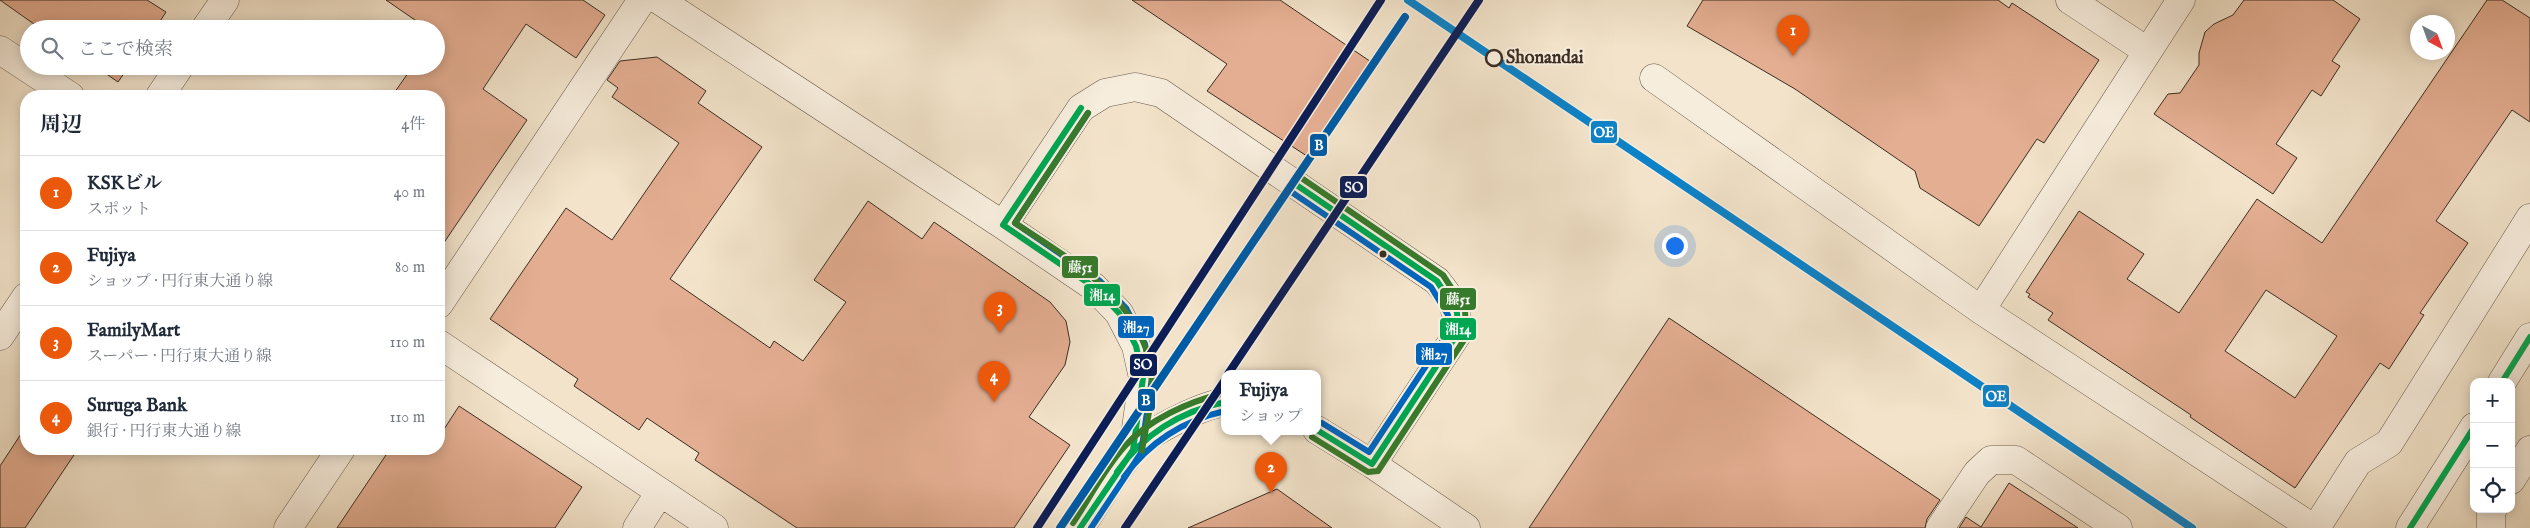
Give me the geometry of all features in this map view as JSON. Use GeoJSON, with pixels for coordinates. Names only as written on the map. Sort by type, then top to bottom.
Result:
{"type":"FeatureCollection","features":[{"type":"Feature","properties":{"kind":"street"},"geometry":{"type":"LineString","coordinates":[[211,20],[224,0]]}},
{"type":"Feature","properties":{"kind":"street"},"geometry":{"type":"LineString","coordinates":[[445,295],[642,0]]}},
{"type":"Feature","properties":{"kind":"street"},"geometry":{"type":"LineString","coordinates":[[659,0],[1003,225],[1094,287],[1119,314],[1136,346],[1143,378],[1133,450]]}},
{"type":"Feature","properties":{"kind":"street"},"geometry":{"type":"LineString","coordinates":[[2070,0],[2147,51]]}},
{"type":"Feature","properties":{"kind":"street"},"geometry":{"type":"LineString","coordinates":[[1981,310],[2180,0]]}},
{"type":"Feature","properties":{"kind":"street"},"geometry":{"type":"LineString","coordinates":[[0,50],[20,63]]}},
{"type":"Feature","properties":{"kind":"street"},"geometry":{"type":"LineString","coordinates":[[38,75],[61,90]]}},
{"type":"Feature","properties":{"kind":"street"},"geometry":{"type":"LineString","coordinates":[[164,90],[174,75]]}},
{"type":"Feature","properties":{"kind":"street"},"geometry":{"type":"LineString","coordinates":[[1654,78],[1981,310],[2314,528],[2358,462],[2389,443],[2530,218]]}},
{"type":"Feature","properties":{"kind":"street"},"geometry":{"type":"LineString","coordinates":[[1003,225],[1081,108],[1105,93],[1127,88],[1135,87],[1161,93],[1437,280],[1450,298],[1457,312],[1458,333],[1372,464]]}},
{"type":"Feature","properties":{"kind":"street"},"geometry":{"type":"LineString","coordinates":[[0,336],[20,306]]}},
{"type":"Feature","properties":{"kind":"street"},"geometry":{"type":"LineString","coordinates":[[2504,378],[2530,337]]}},
{"type":"Feature","properties":{"kind":"street"},"geometry":{"type":"LineString","coordinates":[[445,348],[714,528]]}},
{"type":"Feature","properties":{"kind":"street"},"geometry":{"type":"LineString","coordinates":[[1080,528],[1133,450],[1173,421],[1211,404],[1221,403]]}},
{"type":"Feature","properties":{"kind":"street"},"geometry":{"type":"LineString","coordinates":[[1321,432],[1372,464],[1466,528]]}},
{"type":"Feature","properties":{"kind":"street"},"geometry":{"type":"LineString","coordinates":[[2410,528],[2470,433]]}},
{"type":"Feature","properties":{"kind":"street"},"geometry":{"type":"LineString","coordinates":[[2515,474],[2530,450]]}},
{"type":"Feature","properties":{"kind":"street"},"geometry":{"type":"LineString","coordinates":[[288,528],[337,455]]}},
{"type":"Feature","properties":{"kind":"street"},"geometry":{"type":"LineString","coordinates":[[1940,528],[1977,473],[1992,460],[2016,460],[2118,528]]}},
{"type":"Feature","properties":{"kind":"street"},"geometry":{"type":"LineString","coordinates":[[637,528],[660,492]]}},
{"type":"Feature","properties":{"kind":"street"},"geometry":{"type":"LineString","coordinates":[[2491,513],[2491,528]]}},
{"type":"Feature","properties":{"kind":"building"},"geometry":{"type":"Polygon","coordinates":[[[0,0],[147,0],[166,12],[161,20],[28,20],[0,0]]]}},
{"type":"Feature","properties":{"kind":"building"},"geometry":{"type":"Polygon","coordinates":[[[386,0],[583,0],[605,15],[576,58],[526,24],[483,89],[527,120],[445,241],[445,90],[396,90],[407,75],[445,75],[445,20],[415,20],[386,0]]]}},
{"type":"Feature","properties":{"kind":"building"},"geometry":{"type":"Polygon","coordinates":[[[1132,0],[1280,0],[1377,66],[1313,160],[1207,91],[1227,64],[1132,0]]]}},
{"type":"Feature","properties":{"kind":"building"},"geometry":{"type":"Polygon","coordinates":[[[1703,0],[1998,0],[2009,8],[2012,3],[2099,60],[2044,143],[2037,139],[1979,226],[1920,188],[1915,171],[1795,89],[1687,26],[1703,0]]]}},
{"type":"Feature","properties":{"kind":"building"},"geometry":{"type":"Polygon","coordinates":[[[2244,0],[2333,0],[2360,19],[2332,61],[2340,66],[2321,96],[2312,90],[2276,144],[2297,158],[2273,194],[2154,114],[2168,94],[2180,93],[2199,65],[2199,53],[2205,32],[2214,24],[2233,15],[2244,0]]]}},
{"type":"Feature","properties":{"kind":"building"},"geometry":{"type":"Polygon","coordinates":[[[2487,0],[2502,0],[2530,18],[2530,122],[2512,110],[2436,221],[2468,243],[2420,313],[2424,315],[2389,369],[2380,363],[2295,488],[2190,417],[2191,415],[2048,320],[2053,313],[2028,297],[2030,294],[2026,292],[2079,211],[2144,254],[2127,279],[2179,313],[2257,199],[2322,243],[2446,60],[2455,60],[2455,47],[2487,0]],[[2266,290],[2225,351],[2295,398],[2337,336],[2266,290]]]}},
{"type":"Feature","properties":{"kind":"building"},"geometry":{"type":"Polygon","coordinates":[[[657,57],[706,91],[698,103],[762,147],[670,279],[770,348],[774,341],[803,361],[846,302],[814,280],[868,201],[922,239],[934,222],[1050,302],[1066,321],[1070,342],[1065,365],[1029,417],[1070,445],[1014,528],[797,528],[695,460],[699,453],[647,418],[639,430],[574,386],[578,379],[490,319],[566,208],[612,240],[679,143],[612,97],[618,88],[607,80],[620,61],[657,57]]]}},
{"type":"Feature","properties":{"kind":"building"},"geometry":{"type":"Polygon","coordinates":[[[108,75],[123,75],[118,82],[108,75]]]}},
{"type":"Feature","properties":{"kind":"building"},"geometry":{"type":"Polygon","coordinates":[[[1669,318],[1940,500],[1927,519],[1925,528],[1529,528],[1669,318]]]}},
{"type":"Feature","properties":{"kind":"building"},"geometry":{"type":"Polygon","coordinates":[[[459,406],[582,487],[555,528],[337,528],[386,455],[445,455],[445,428],[459,406]]]}},
{"type":"Feature","properties":{"kind":"building"},"geometry":{"type":"Polygon","coordinates":[[[20,436],[20,455],[74,455],[25,528],[0,528],[0,466],[20,436]]]}},
{"type":"Feature","properties":{"kind":"building"},"geometry":{"type":"Polygon","coordinates":[[[2009,483],[2078,528],[1959,528],[1966,517],[1981,527],[2009,483]]]}},
{"type":"Feature","properties":{"kind":"building"},"geometry":{"type":"Polygon","coordinates":[[[1277,489],[1332,528],[1188,528],[1277,489]]]}},
{"type":"Feature","properties":{"kind":"transit line","name":"SO"},"geometry":{"type":"LineString","coordinates":[[1037,528],[1381,0]]}},
{"type":"Feature","properties":{"kind":"transit line","name":"OE"},"geometry":{"type":"LineString","coordinates":[[1408,0],[2192,528]]}},
{"type":"Feature","properties":{"kind":"transit line","name":"SO"},"geometry":{"type":"LineString","coordinates":[[1231,370],[1479,0]]}},
{"type":"Feature","properties":{"kind":"transit line","name":"B"},"geometry":{"type":"LineString","coordinates":[[1060,528],[1405,17]]}},
{"type":"Feature","properties":{"kind":"transit line","name":"湘14"},"geometry":{"type":"LineString","coordinates":[[1080,528],[1133,450],[1143,378],[1136,346],[1119,313],[1094,287],[1003,225],[1081,108]]}},
{"type":"Feature","properties":{"kind":"transit line","name":"湘27"},"geometry":{"type":"LineString","coordinates":[[1088,113],[1015,223],[1100,281],[1126,308],[1145,344],[1152,378],[1141,453],[1091,528]]}},
{"type":"Feature","properties":{"kind":"transit line","name":"藤51"},"geometry":{"type":"LineString","coordinates":[[1088,113],[1015,223],[1061,253],[1105,288],[1124,308],[1138,331],[1148,356],[1152,384],[1150,409],[1142,451]]}},
{"type":"Feature","properties":{"kind":"transit line","name":"藤51"},"geometry":{"type":"LineString","coordinates":[[1300,177],[1443,275],[1465,309],[1466,337],[1378,471],[1368,472],[1312,437]]}},
{"type":"Feature","properties":{"kind":"transit line","name":"湘14"},"geometry":{"type":"LineString","coordinates":[[1295,184],[1437,281],[1457,312],[1458,333],[1372,464],[1321,432]]}},
{"type":"Feature","properties":{"kind":"transit line","name":"湘27"},"geometry":{"type":"LineString","coordinates":[[1290,191],[1431,287],[1448,315],[1449,331],[1369,452],[1322,423]]}},
{"type":"Feature","properties":{"kind":"transit line","name":"湘14"},"geometry":{"type":"LineString","coordinates":[[2504,378],[2530,337]]}},
{"type":"Feature","properties":{"kind":"transit line","name":"SO"},"geometry":{"type":"LineString","coordinates":[[1125,528],[1221,386]]}},
{"type":"Feature","properties":{"kind":"transit line","name":"藤51"},"geometry":{"type":"LineString","coordinates":[[1073,523],[1110,464],[1135,436],[1170,413],[1197,401],[1221,394]]}},
{"type":"Feature","properties":{"kind":"transit line","name":"湘14"},"geometry":{"type":"LineString","coordinates":[[1117,472],[1138,447],[1164,426],[1178,418],[1221,403]]}},
{"type":"Feature","properties":{"kind":"transit line","name":"湘27"},"geometry":{"type":"LineString","coordinates":[[1124,477],[1144,454],[1168,435],[1195,420],[1221,412]]}},
{"type":"Feature","properties":{"kind":"transit line","name":"湘14"},"geometry":{"type":"LineString","coordinates":[[2410,528],[2470,433]]}},
{"type":"Feature","properties":{"kind":"place","name":"KSKビル"},"geometry":{"type":"Point","coordinates":[1793,56]}},
{"type":"Feature","properties":{"kind":"place","name":"Shonandai"},"geometry":{"type":"Point","coordinates":[1494,58]}},
{"type":"Feature","properties":{"kind":"place","name":"FamilyMart"},"geometry":{"type":"Point","coordinates":[1000,333]}},
{"type":"Feature","properties":{"kind":"place","name":"Suruga Bank"},"geometry":{"type":"Point","coordinates":[994,402]}},
{"type":"Feature","properties":{"kind":"place","name":"Fujiya"},"geometry":{"type":"Point","coordinates":[1271,493]}}]}
